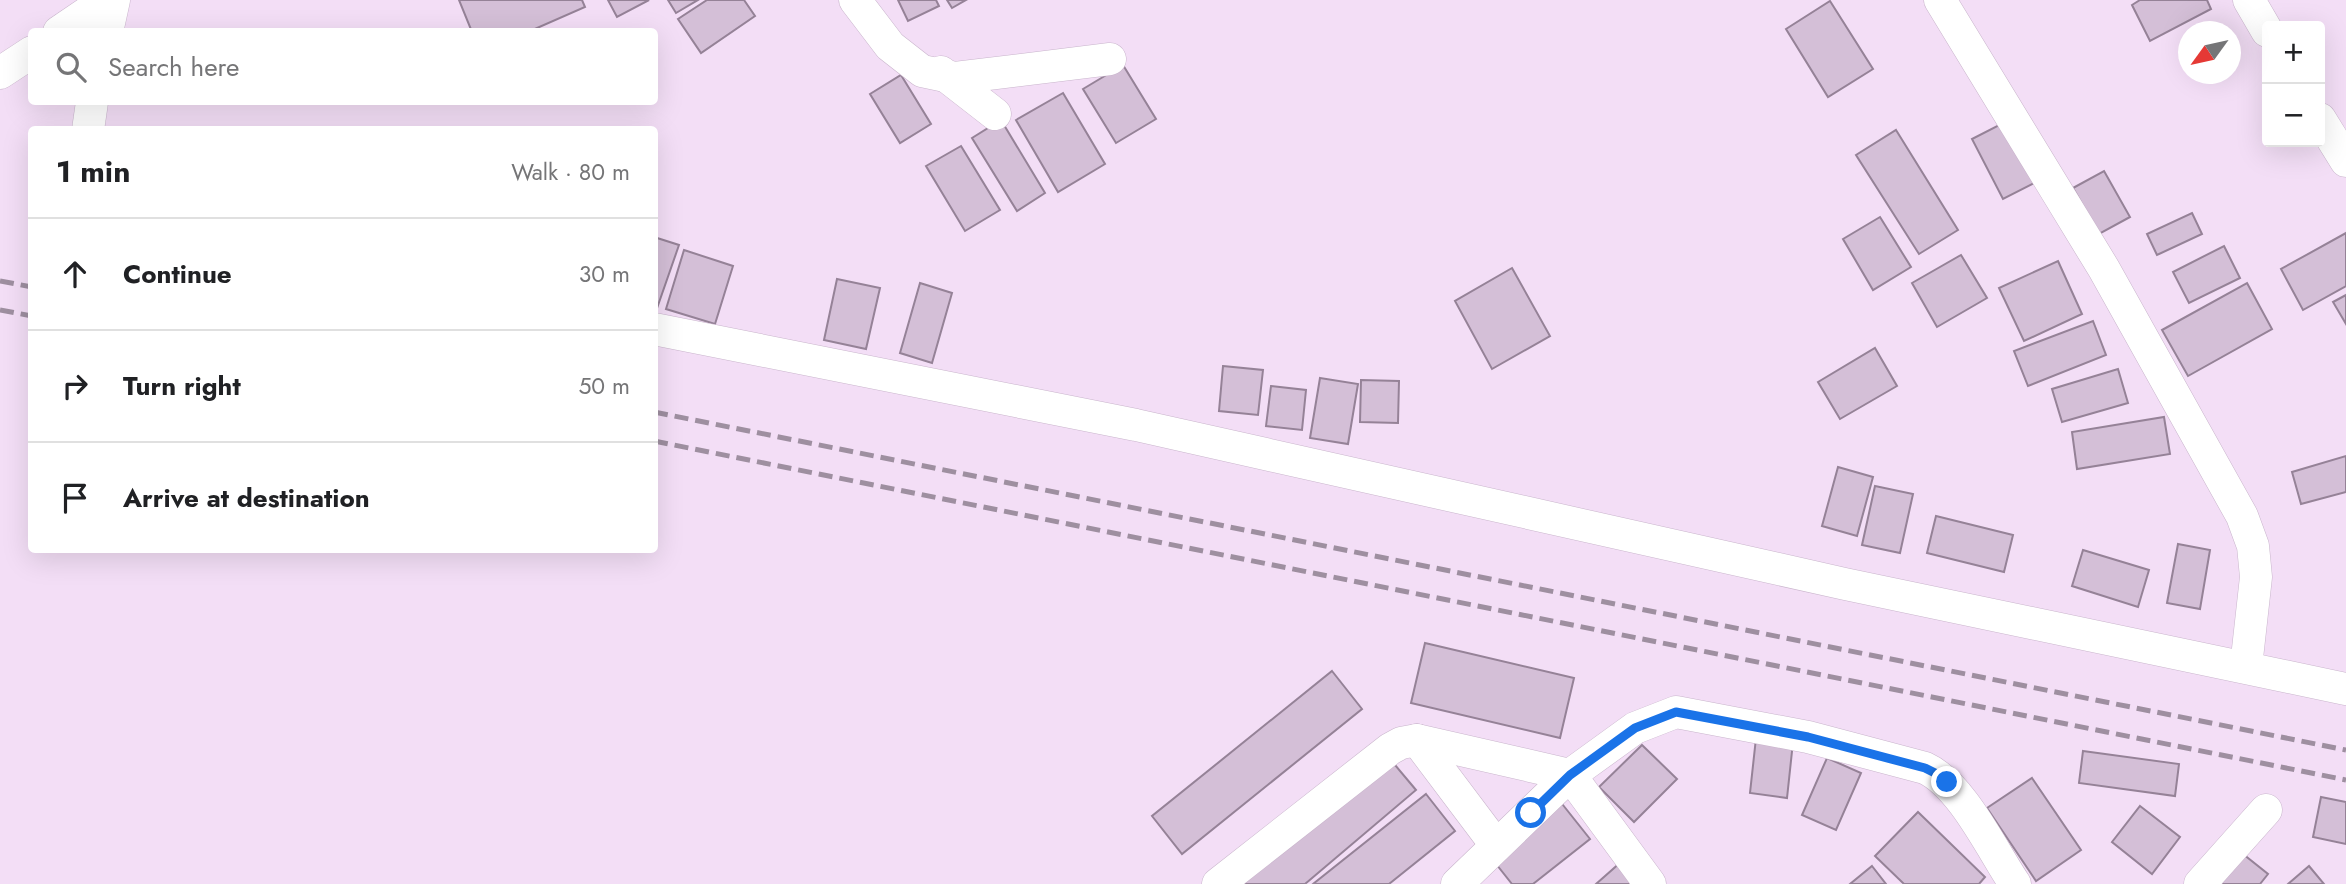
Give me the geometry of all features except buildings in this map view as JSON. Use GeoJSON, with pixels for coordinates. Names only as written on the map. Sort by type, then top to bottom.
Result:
{"type":"FeatureCollection","features":[{"type":"Feature","properties":{"kind":"street"},"geometry":{"type":"LineString","coordinates":[[65,28],[106,0]]}},
{"type":"Feature","properties":{"kind":"street"},"geometry":{"type":"LineString","coordinates":[[108,28],[114,0]]}},
{"type":"Feature","properties":{"kind":"street"},"geometry":{"type":"LineString","coordinates":[[855,0],[890,46],[922,71],[955,78],[1110,59]]}},
{"type":"Feature","properties":{"kind":"street"},"geometry":{"type":"LineString","coordinates":[[863,0],[908,47],[995,114]]}},
{"type":"Feature","properties":{"kind":"street"},"geometry":{"type":"LineString","coordinates":[[1940,0],[2104,269],[2242,516],[2253,546],[2256,577],[2246,667]]}},
{"type":"Feature","properties":{"kind":"street"},"geometry":{"type":"LineString","coordinates":[[2249,0],[2262,22]]}},
{"type":"Feature","properties":{"kind":"street"},"geometry":{"type":"LineString","coordinates":[[0,73],[28,55]]}},
{"type":"Feature","properties":{"kind":"street"},"geometry":{"type":"LineString","coordinates":[[89,126],[92,105]]}},
{"type":"Feature","properties":{"kind":"street"},"geometry":{"type":"LineString","coordinates":[[2325,127],[2346,160]]}},
{"type":"Feature","properties":{"kind":"street"},"geometry":{"type":"LineString","coordinates":[[658,330],[1136,425],[1845,584],[2346,689]]}},
{"type":"Feature","properties":{"kind":"street"},"geometry":{"type":"LineString","coordinates":[[1457,884],[1570,775],[1635,728],[1676,712],[1808,737],[1925,768],[1937,774],[1947,782],[1974,819],[2015,884]]}},
{"type":"Feature","properties":{"kind":"street"},"geometry":{"type":"LineString","coordinates":[[1417,740],[1496,845]]}},
{"type":"Feature","properties":{"kind":"street"},"geometry":{"type":"LineString","coordinates":[[1218,884],[1390,749],[1401,743],[1417,740],[1570,775],[1650,884]]}},
{"type":"Feature","properties":{"kind":"street"},"geometry":{"type":"LineString","coordinates":[[2200,884],[2266,810]]}},
{"type":"Feature","properties":{"kind":"railway"},"geometry":{"type":"LineString","coordinates":[[0,281],[28,286]]}},
{"type":"Feature","properties":{"kind":"railway"},"geometry":{"type":"LineString","coordinates":[[0,310],[28,315]]}},
{"type":"Feature","properties":{"kind":"railway"},"geometry":{"type":"LineString","coordinates":[[658,413],[2346,750]]}},
{"type":"Feature","properties":{"kind":"railway"},"geometry":{"type":"LineString","coordinates":[[658,442],[2346,780]]}},
{"type":"Feature","properties":{"kind":"route"},"geometry":{"type":"LineString","coordinates":[[1531,813],[1570,775],[1635,728],[1676,712],[1808,737],[1925,768],[1947,782]]}}]}
